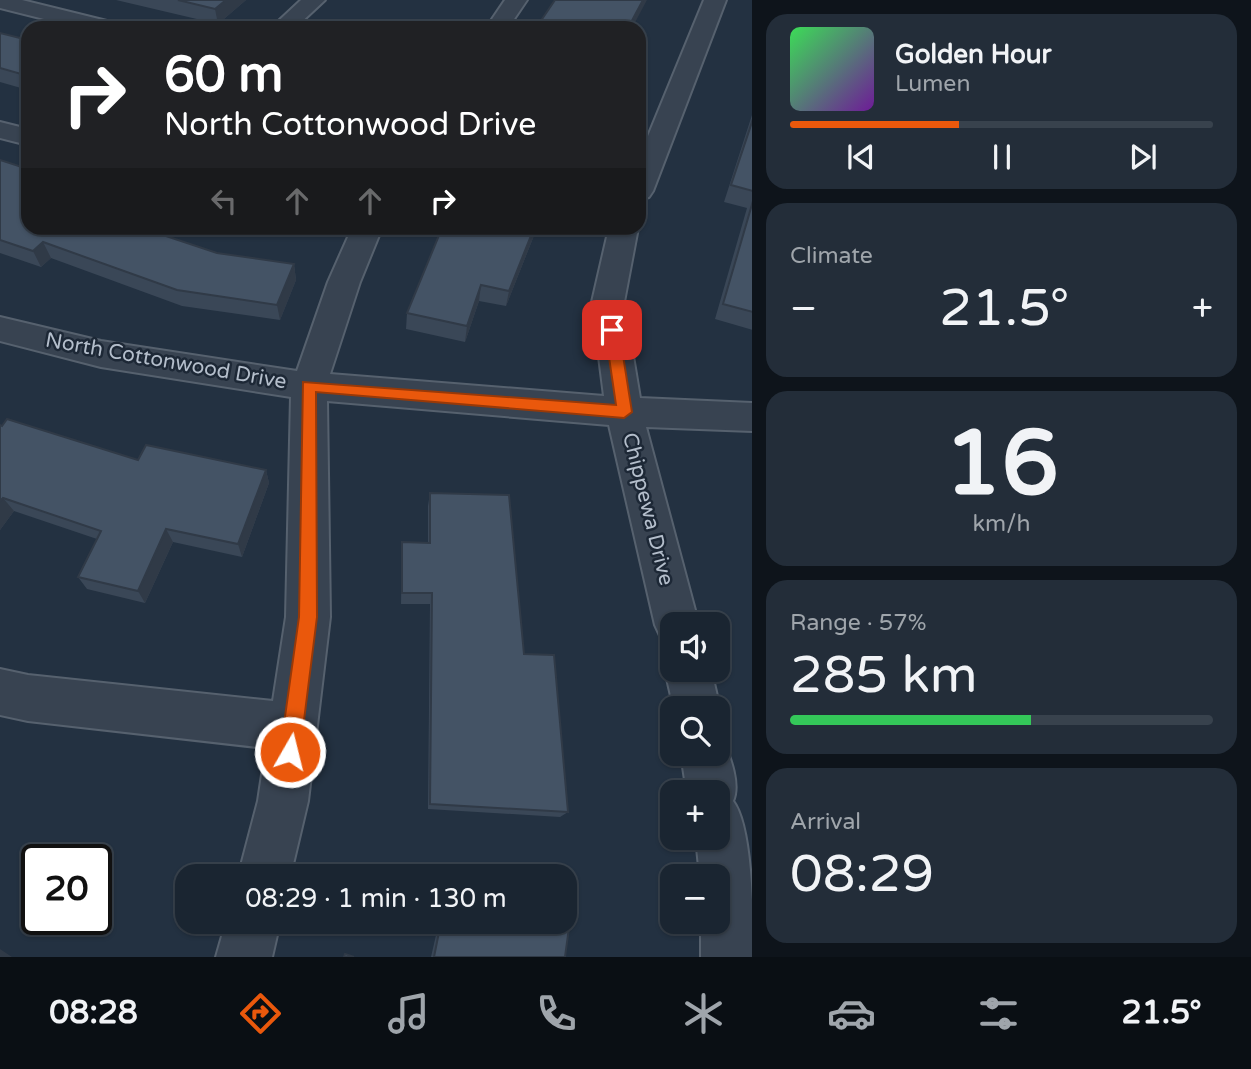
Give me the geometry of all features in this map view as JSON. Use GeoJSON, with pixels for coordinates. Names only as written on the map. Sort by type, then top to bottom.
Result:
{"type":"FeatureCollection","features":[{"type":"Feature","properties":{"kind":"street"},"geometry":{"type":"LineString","coordinates":[[290,21],[314,0]]}},
{"type":"Feature","properties":{"kind":"street"},"geometry":{"type":"LineString","coordinates":[[502,21],[516,0]]}},
{"type":"Feature","properties":{"kind":"street"},"geometry":{"type":"LineString","coordinates":[[646,173],[715,0]]}},
{"type":"Feature","properties":{"kind":"street"},"geometry":{"type":"LineString","coordinates":[[0,1],[78,21]]}},
{"type":"Feature","properties":{"kind":"street"},"geometry":{"type":"LineString","coordinates":[[88,21],[105,18]]}},
{"type":"Feature","properties":{"kind":"street"},"geometry":{"type":"LineString","coordinates":[[0,130],[21,135]]}},
{"type":"Feature","properties":{"kind":"street"},"geometry":{"type":"LineString","coordinates":[[267,864],[283,801],[308,617],[309,386],[344,282],[365,235]]}},
{"type":"Feature","properties":{"kind":"street","name":"Chippewa Drive"},"geometry":{"type":"LineString","coordinates":[[622,235],[608,302],[624,412],[674,612]]}},
{"type":"Feature","properties":{"kind":"street","name":"North Cottonwood Drive"},"geometry":{"type":"LineString","coordinates":[[0,329],[101,354],[309,386],[624,412],[752,417]]}},
{"type":"Feature","properties":{"kind":"street"},"geometry":{"type":"LineString","coordinates":[[0,692],[28,698],[293,727]]}},
{"type":"Feature","properties":{"kind":"street"},"geometry":{"type":"LineString","coordinates":[[723,850],[729,957]]}},
{"type":"Feature","properties":{"kind":"street"},"geometry":{"type":"LineString","coordinates":[[244,957],[250,934]]}},
{"type":"Feature","properties":{"kind":"building"},"geometry":{"type":"Polygon","coordinates":[[[178,0],[226,0],[215,9],[178,0]]]}},
{"type":"Feature","properties":{"kind":"building"},"geometry":{"type":"Polygon","coordinates":[[[555,0],[643,0],[632,21],[541,21],[555,0]]]}},
{"type":"Feature","properties":{"kind":"building"},"geometry":{"type":"Polygon","coordinates":[[[0,33],[21,38],[21,74],[0,68],[0,33]]]}},
{"type":"Feature","properties":{"kind":"building"},"geometry":{"type":"Polygon","coordinates":[[[752,122],[752,191],[731,185],[752,122]]]}},
{"type":"Feature","properties":{"kind":"building"},"geometry":{"type":"Polygon","coordinates":[[[0,160],[21,167],[21,235],[163,235],[217,253],[294,264],[277,305],[177,290],[43,242],[33,251],[0,240],[0,160]]]}},
{"type":"Feature","properties":{"kind":"building"},"geometry":{"type":"Polygon","coordinates":[[[752,204],[752,312],[723,304],[752,204]]]}},
{"type":"Feature","properties":{"kind":"building"},"geometry":{"type":"Polygon","coordinates":[[[439,235],[531,235],[509,291],[481,285],[467,326],[407,313],[439,235]]]}},
{"type":"Feature","properties":{"kind":"building"},"geometry":{"type":"Polygon","coordinates":[[[7,419],[138,460],[146,445],[266,470],[238,544],[166,529],[138,591],[78,577],[101,531],[3,498],[0,501],[0,425],[7,419]]]}},
{"type":"Feature","properties":{"kind":"building"},"geometry":{"type":"Polygon","coordinates":[[[430,493],[509,495],[524,654],[554,655],[568,812],[430,804],[432,593],[402,593],[402,542],[430,543],[430,493]]]}},
{"type":"Feature","properties":{"kind":"building"},"geometry":{"type":"Polygon","coordinates":[[[439,934],[568,934],[565,957],[434,957],[439,934]]]}},
{"type":"Feature","properties":{"kind":"route"},"geometry":{"type":"LineString","coordinates":[[290,752],[308,617],[309,386],[624,412],[612,330]]}}]}
